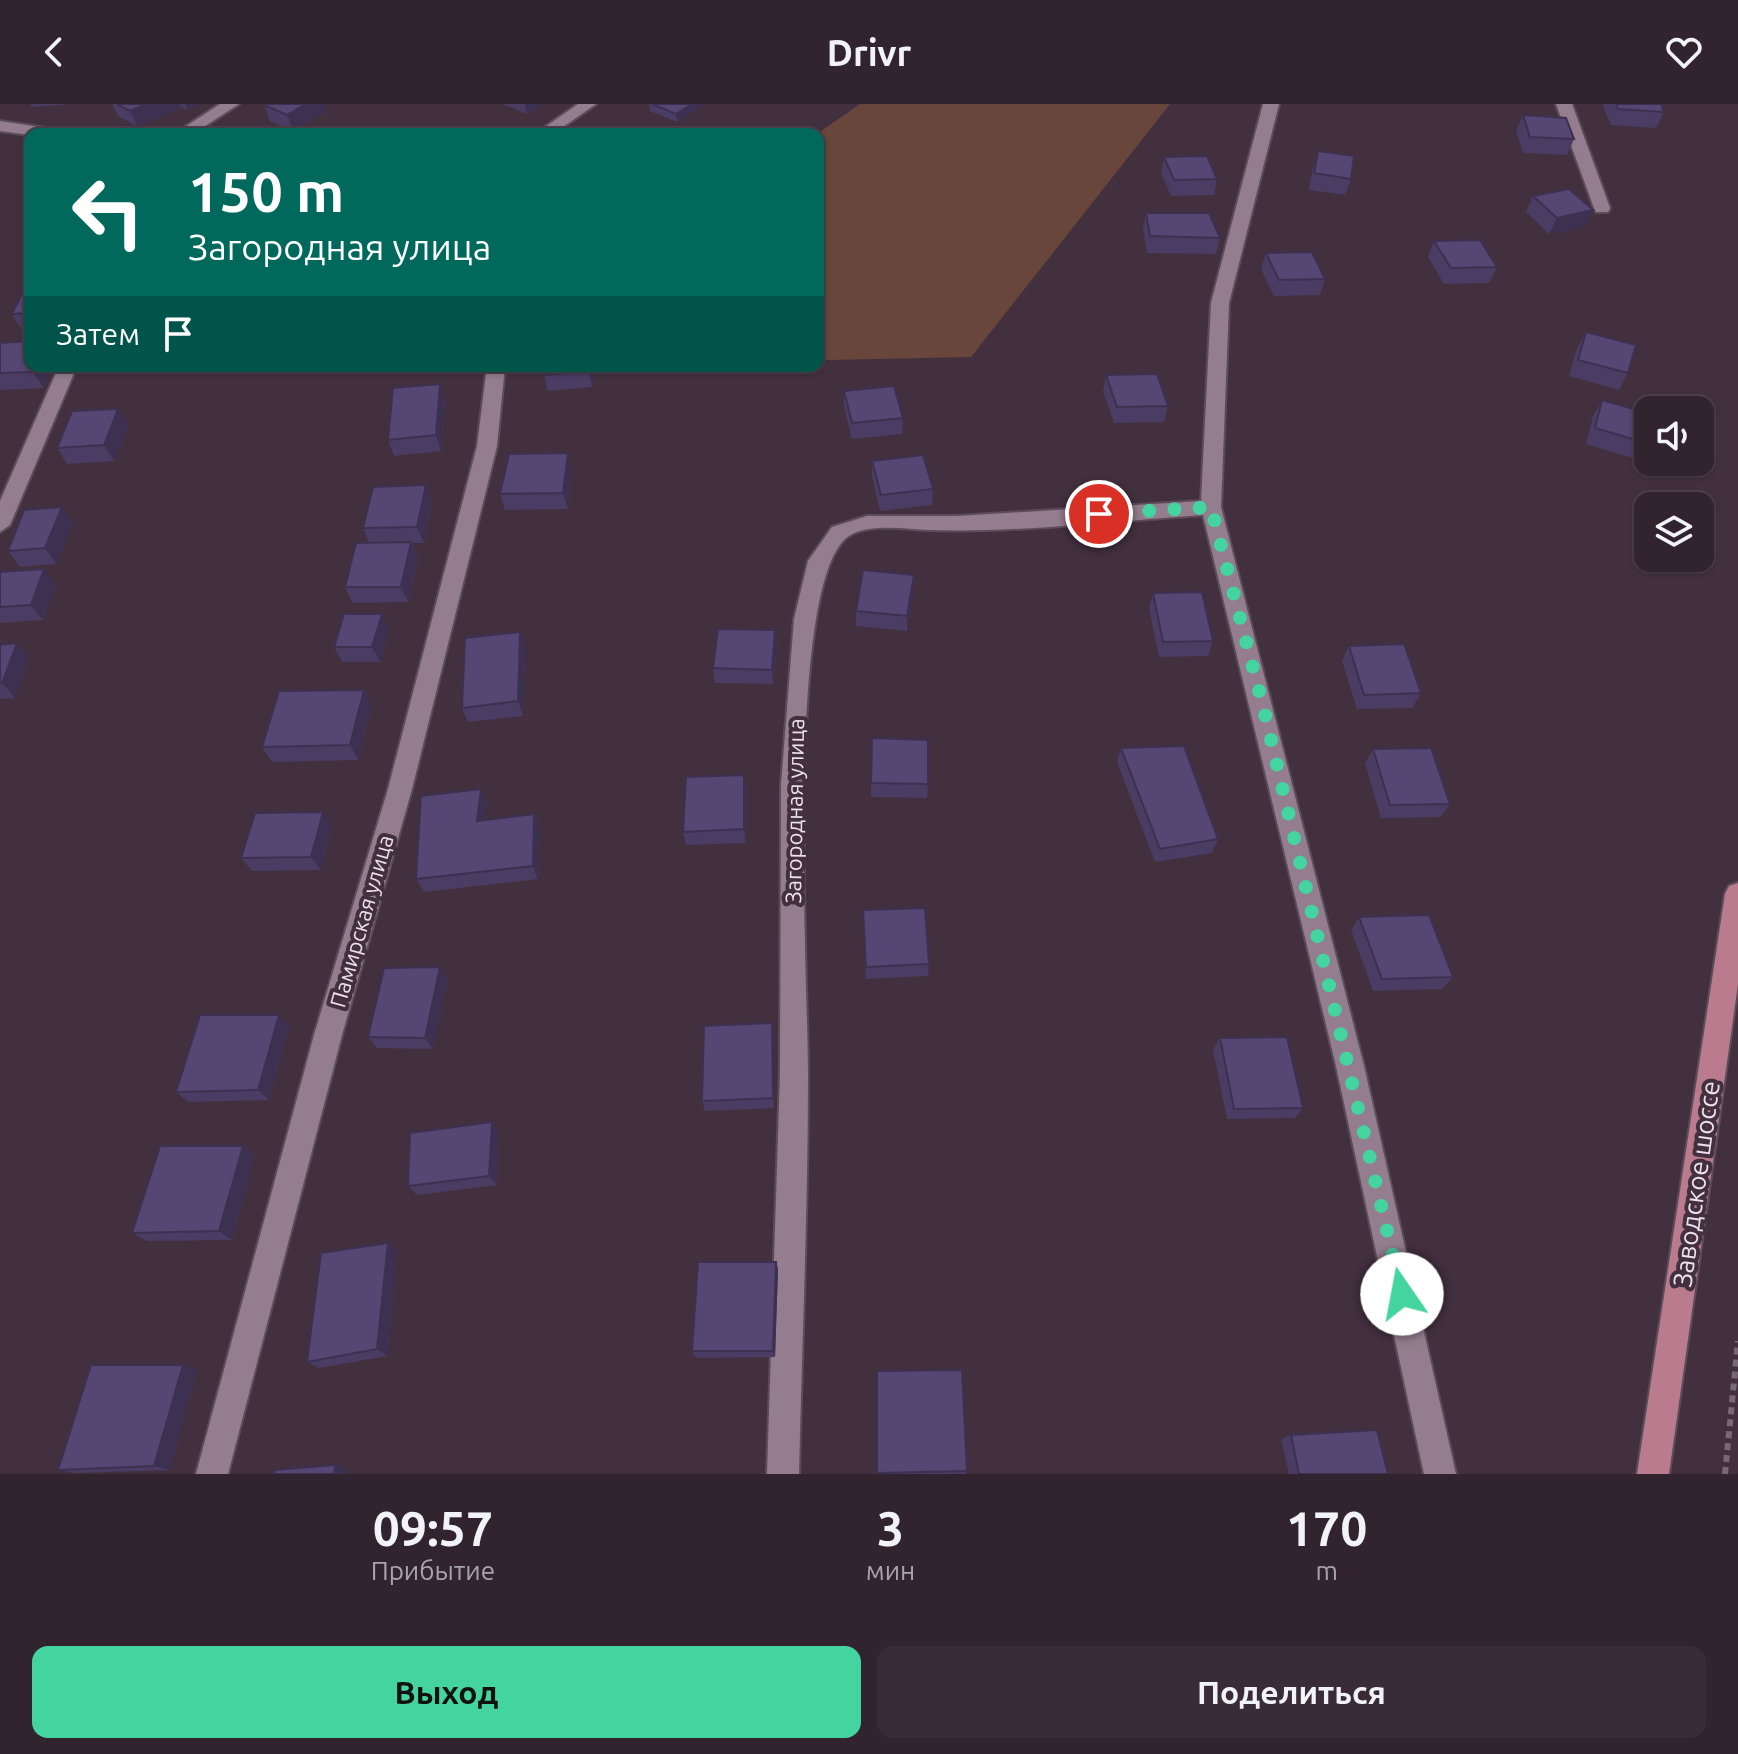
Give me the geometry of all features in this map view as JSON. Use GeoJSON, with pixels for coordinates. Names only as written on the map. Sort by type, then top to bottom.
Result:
{"type":"FeatureCollection","features":[{"type":"Feature","properties":{"kind":"main road","name":"Заводское шоссе"},"geometry":{"type":"LineString","coordinates":[[1653,1474],[1738,894]]}},
{"type":"Feature","properties":{"kind":"street"},"geometry":{"type":"LineString","coordinates":[[192,128],[231,104]]}},
{"type":"Feature","properties":{"kind":"street"},"geometry":{"type":"LineString","coordinates":[[552,128],[588,104]]}},
{"type":"Feature","properties":{"kind":"street"},"geometry":{"type":"LineString","coordinates":[[1271,104],[1262,149],[1220,303],[1211,507],[1350,1066],[1440,1474]]}},
{"type":"Feature","properties":{"kind":"street"},"geometry":{"type":"LineString","coordinates":[[1564,104],[1602,208]]}},
{"type":"Feature","properties":{"kind":"street"},"geometry":{"type":"LineString","coordinates":[[0,126],[24,130]]}},
{"type":"Feature","properties":{"kind":"street"},"geometry":{"type":"LineString","coordinates":[[0,525],[65,372]]}},
{"type":"Feature","properties":{"kind":"street","name":"Памирская улица"},"geometry":{"type":"LineString","coordinates":[[212,1474],[328,1035],[400,789],[487,446],[495,372]]}},
{"type":"Feature","properties":{"kind":"street","name":"Загородная улица"},"geometry":{"type":"LineString","coordinates":[[783,1474],[794,1074],[791,783],[804,622],[819,552],[838,532],[880,522],[953,523],[1211,507]]}},
{"type":"Feature","properties":{"kind":"path"},"geometry":{"type":"LineString","coordinates":[[1725,1474],[1738,1341]]}},
{"type":"Feature","properties":{"kind":"shaded area"},"geometry":{"type":"Polygon","coordinates":[[[860,104],[1170,104],[971,357],[824,360],[824,129],[860,104]]]}},
{"type":"Feature","properties":{"kind":"building"},"geometry":{"type":"Polygon","coordinates":[[[117,104],[145,104],[130,111],[117,104]]]}},
{"type":"Feature","properties":{"kind":"building"},"geometry":{"type":"Polygon","coordinates":[[[266,104],[306,104],[287,115],[266,104]]]}},
{"type":"Feature","properties":{"kind":"building"},"geometry":{"type":"Polygon","coordinates":[[[652,104],[692,104],[676,114],[652,104]]]}},
{"type":"Feature","properties":{"kind":"building"},"geometry":{"type":"Polygon","coordinates":[[[1616,104],[1661,104],[1664,112],[1618,109],[1616,104]]]}},
{"type":"Feature","properties":{"kind":"building"},"geometry":{"type":"Polygon","coordinates":[[[1523,115],[1566,118],[1574,139],[1530,137],[1523,115]]]}},
{"type":"Feature","properties":{"kind":"building"},"geometry":{"type":"Polygon","coordinates":[[[1318,151],[1354,156],[1351,179],[1314,173],[1318,151]]]}},
{"type":"Feature","properties":{"kind":"building"},"geometry":{"type":"Polygon","coordinates":[[[1207,156],[1217,179],[1174,180],[1164,157],[1207,156]]]}},
{"type":"Feature","properties":{"kind":"building"},"geometry":{"type":"Polygon","coordinates":[[[1569,189],[1593,210],[1557,218],[1533,196],[1569,189]]]}},
{"type":"Feature","properties":{"kind":"building"},"geometry":{"type":"Polygon","coordinates":[[[1146,213],[1209,213],[1220,238],[1150,236],[1146,213]]]}},
{"type":"Feature","properties":{"kind":"building"},"geometry":{"type":"Polygon","coordinates":[[[1480,240],[1497,267],[1451,268],[1434,241],[1480,240]]]}},
{"type":"Feature","properties":{"kind":"building"},"geometry":{"type":"Polygon","coordinates":[[[1312,252],[1325,279],[1279,280],[1266,253],[1312,252]]]}},
{"type":"Feature","properties":{"kind":"building"},"geometry":{"type":"Polygon","coordinates":[[[24,289],[24,313],[12,314],[24,289]]]}},
{"type":"Feature","properties":{"kind":"building"},"geometry":{"type":"Polygon","coordinates":[[[1586,332],[1636,345],[1628,373],[1578,360],[1586,332]]]}},
{"type":"Feature","properties":{"kind":"building"},"geometry":{"type":"Polygon","coordinates":[[[24,341],[24,372],[33,372],[0,373],[0,343],[24,341]]]}},
{"type":"Feature","properties":{"kind":"building"},"geometry":{"type":"Polygon","coordinates":[[[544,372],[578,372],[544,375],[544,372]]]}},
{"type":"Feature","properties":{"kind":"building"},"geometry":{"type":"Polygon","coordinates":[[[1157,374],[1168,406],[1117,407],[1106,375],[1157,374]]]}},
{"type":"Feature","properties":{"kind":"building"},"geometry":{"type":"Polygon","coordinates":[[[440,384],[436,435],[388,440],[393,388],[440,384]]]}},
{"type":"Feature","properties":{"kind":"building"},"geometry":{"type":"Polygon","coordinates":[[[894,386],[903,418],[852,423],[844,391],[894,386]]]}},
{"type":"Feature","properties":{"kind":"building"},"geometry":{"type":"Polygon","coordinates":[[[1602,400],[1634,409],[1634,439],[1595,428],[1602,400]]]}},
{"type":"Feature","properties":{"kind":"building"},"geometry":{"type":"Polygon","coordinates":[[[118,409],[104,445],[57,448],[72,411],[118,409]]]}},
{"type":"Feature","properties":{"kind":"building"},"geometry":{"type":"Polygon","coordinates":[[[568,453],[563,493],[500,494],[509,454],[568,453]]]}},
{"type":"Feature","properties":{"kind":"building"},"geometry":{"type":"Polygon","coordinates":[[[923,455],[933,489],[881,495],[872,461],[923,455]]]}},
{"type":"Feature","properties":{"kind":"building"},"geometry":{"type":"Polygon","coordinates":[[[426,485],[417,527],[363,528],[373,487],[426,485]]]}},
{"type":"Feature","properties":{"kind":"building"},"geometry":{"type":"Polygon","coordinates":[[[62,507],[45,548],[8,551],[24,510],[62,507]]]}},
{"type":"Feature","properties":{"kind":"building"},"geometry":{"type":"Polygon","coordinates":[[[411,542],[401,587],[345,587],[356,543],[411,542]]]}},
{"type":"Feature","properties":{"kind":"building"},"geometry":{"type":"Polygon","coordinates":[[[44,569],[31,605],[0,607],[0,572],[44,569]]]}},
{"type":"Feature","properties":{"kind":"building"},"geometry":{"type":"Polygon","coordinates":[[[863,570],[914,575],[907,616],[856,611],[863,570]]]}},
{"type":"Feature","properties":{"kind":"building"},"geometry":{"type":"Polygon","coordinates":[[[1202,592],[1213,641],[1163,642],[1153,593],[1202,592]]]}},
{"type":"Feature","properties":{"kind":"building"},"geometry":{"type":"Polygon","coordinates":[[[344,614],[382,614],[372,647],[334,647],[344,614]]]}},
{"type":"Feature","properties":{"kind":"building"},"geometry":{"type":"Polygon","coordinates":[[[718,629],[775,630],[772,670],[713,668],[718,629]]]}},
{"type":"Feature","properties":{"kind":"building"},"geometry":{"type":"Polygon","coordinates":[[[520,632],[518,701],[462,708],[465,638],[520,632]]]}},
{"type":"Feature","properties":{"kind":"building"},"geometry":{"type":"Polygon","coordinates":[[[17,643],[2,683],[0,683],[0,645],[17,643]]]}},
{"type":"Feature","properties":{"kind":"building"},"geometry":{"type":"Polygon","coordinates":[[[1404,644],[1421,693],[1364,695],[1349,646],[1404,644]]]}},
{"type":"Feature","properties":{"kind":"building"},"geometry":{"type":"Polygon","coordinates":[[[364,690],[350,745],[262,747],[279,691],[364,690]]]}},
{"type":"Feature","properties":{"kind":"building"},"geometry":{"type":"Polygon","coordinates":[[[872,738],[928,740],[928,784],[871,783],[872,738]]]}},
{"type":"Feature","properties":{"kind":"building"},"geometry":{"type":"Polygon","coordinates":[[[1184,746],[1218,839],[1160,849],[1121,748],[1184,746]]]}},
{"type":"Feature","properties":{"kind":"building"},"geometry":{"type":"Polygon","coordinates":[[[1431,748],[1450,804],[1390,805],[1373,749],[1431,748]]]}},
{"type":"Feature","properties":{"kind":"building"},"geometry":{"type":"Polygon","coordinates":[[[744,775],[744,829],[683,832],[686,777],[744,775]]]}},
{"type":"Feature","properties":{"kind":"building"},"geometry":{"type":"Polygon","coordinates":[[[481,789],[477,821],[534,814],[533,866],[416,879],[421,796],[481,789]]]}},
{"type":"Feature","properties":{"kind":"building"},"geometry":{"type":"Polygon","coordinates":[[[323,812],[311,857],[241,858],[255,813],[323,812]]]}},
{"type":"Feature","properties":{"kind":"building"},"geometry":{"type":"Polygon","coordinates":[[[925,908],[929,964],[866,967],[863,910],[925,908]]]}},
{"type":"Feature","properties":{"kind":"building"},"geometry":{"type":"Polygon","coordinates":[[[1429,915],[1453,977],[1382,979],[1359,917],[1429,915]]]}},
{"type":"Feature","properties":{"kind":"building"},"geometry":{"type":"Polygon","coordinates":[[[440,967],[425,1038],[368,1037],[384,968],[440,967]]]}},
{"type":"Feature","properties":{"kind":"building"},"geometry":{"type":"Polygon","coordinates":[[[200,1015],[279,1015],[258,1090],[176,1092],[200,1015]]]}},
{"type":"Feature","properties":{"kind":"building"},"geometry":{"type":"Polygon","coordinates":[[[772,1023],[773,1098],[702,1101],[704,1026],[772,1023]]]}},
{"type":"Feature","properties":{"kind":"building"},"geometry":{"type":"Polygon","coordinates":[[[1287,1037],[1303,1108],[1234,1109],[1220,1038],[1287,1037]]]}},
{"type":"Feature","properties":{"kind":"building"},"geometry":{"type":"Polygon","coordinates":[[[492,1122],[489,1176],[408,1186],[410,1133],[492,1122]]]}},
{"type":"Feature","properties":{"kind":"building"},"geometry":{"type":"Polygon","coordinates":[[[160,1146],[243,1146],[219,1231],[132,1233],[160,1146]]]}},
{"type":"Feature","properties":{"kind":"building"},"geometry":{"type":"Polygon","coordinates":[[[388,1243],[377,1349],[307,1362],[321,1253],[388,1243]]]}},
{"type":"Feature","properties":{"kind":"building"},"geometry":{"type":"Polygon","coordinates":[[[698,1262],[776,1262],[773,1351],[692,1351],[698,1262]]]}},
{"type":"Feature","properties":{"kind":"building"},"geometry":{"type":"Polygon","coordinates":[[[91,1365],[183,1365],[154,1466],[58,1470],[91,1365]]]}},
{"type":"Feature","properties":{"kind":"building"},"geometry":{"type":"Polygon","coordinates":[[[962,1370],[967,1471],[877,1473],[877,1371],[962,1370]]]}},
{"type":"Feature","properties":{"kind":"building"},"geometry":{"type":"Polygon","coordinates":[[[1377,1430],[1388,1474],[1299,1474],[1291,1435],[1377,1430]]]}},
{"type":"Feature","properties":{"kind":"building"},"geometry":{"type":"Polygon","coordinates":[[[335,1465],[334,1474],[274,1474],[275,1470],[335,1465]]]}},
{"type":"Feature","properties":{"kind":"route"},"geometry":{"type":"LineString","coordinates":[[1099,514],[1211,507],[1263,706],[1402,1294]]}}]}
